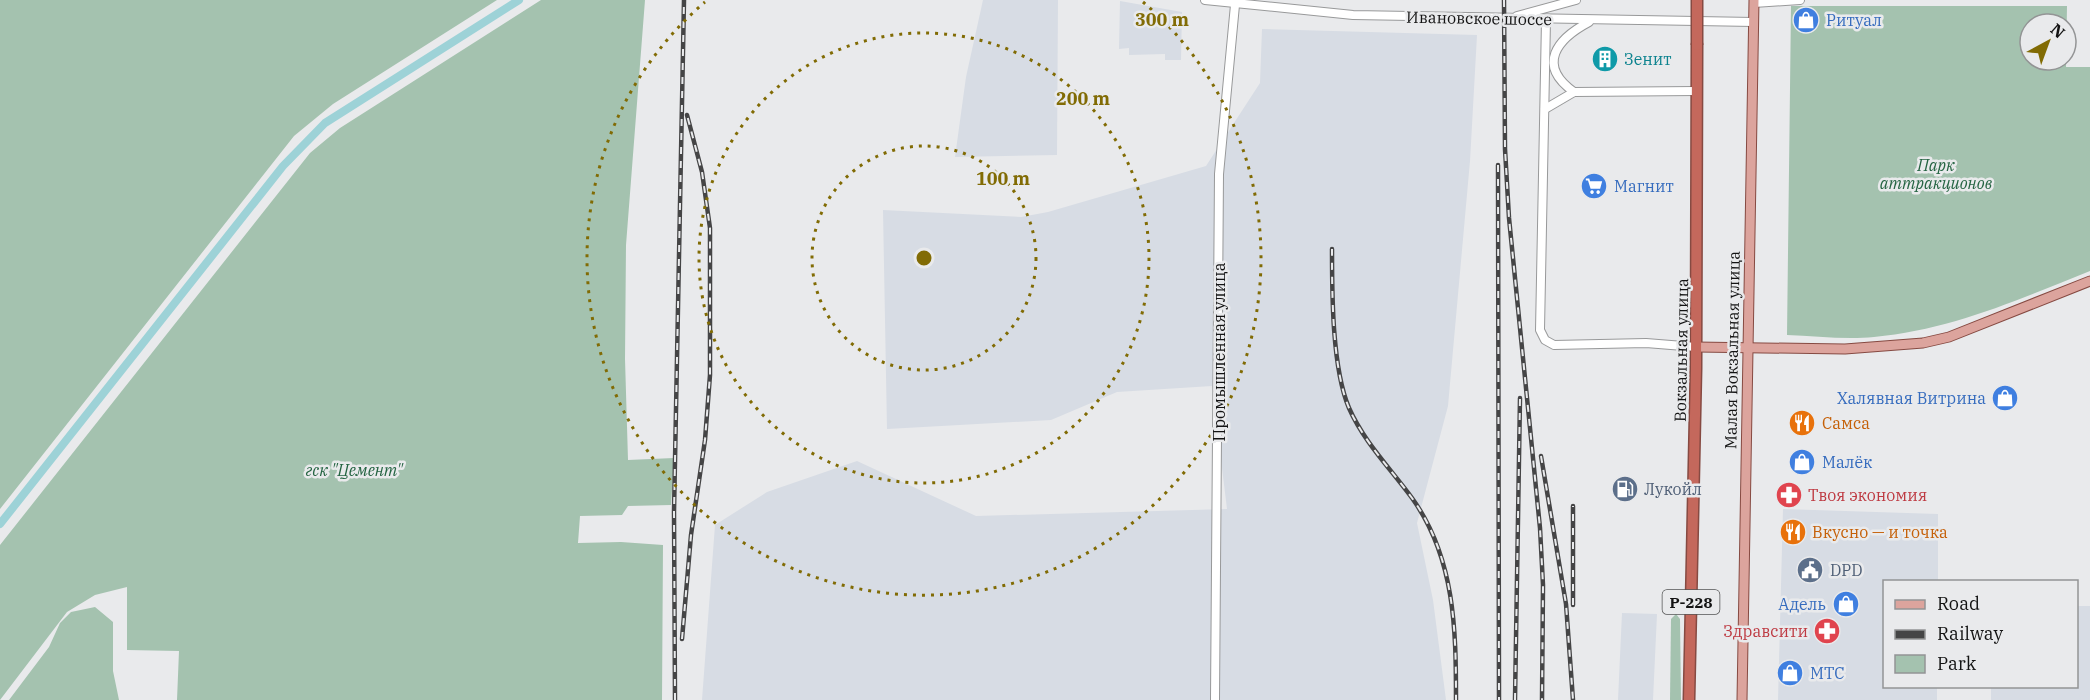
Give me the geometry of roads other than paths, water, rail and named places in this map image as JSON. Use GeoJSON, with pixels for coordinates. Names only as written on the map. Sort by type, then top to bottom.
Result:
{"type":"FeatureCollection","features":[{"type":"Feature","properties":{"kind":"highway","name":"Вокзальная улица"},"geometry":{"type":"LineString","coordinates":[[1689,700],[1696,347],[1696,0]]}},
{"type":"Feature","properties":{"kind":"main road","name":"Малая Вокзальная улица"},"geometry":{"type":"LineString","coordinates":[[1742,700],[1746,348],[1754,2]]}},
{"type":"Feature","properties":{"kind":"main road"},"geometry":{"type":"LineString","coordinates":[[1696,347],[1868,348],[1923,343],[1949,337],[2090,281]]}},
{"type":"Feature","properties":{"kind":"street","name":"Ивановское шоссе"},"geometry":{"type":"LineString","coordinates":[[1205,0],[1235,5],[1353,15],[1754,22]]}},
{"type":"Feature","properties":{"kind":"street"},"geometry":{"type":"LineString","coordinates":[[1509,19],[1576,0]]}},
{"type":"Feature","properties":{"kind":"street"},"geometry":{"type":"LineString","coordinates":[[1754,2],[1800,0]]}},
{"type":"Feature","properties":{"kind":"street","name":"Промышленная улица"},"geometry":{"type":"LineString","coordinates":[[1215,700],[1220,174],[1235,5]]}},
{"type":"Feature","properties":{"kind":"street"},"geometry":{"type":"LineString","coordinates":[[1546,20],[1540,319],[1545,340],[1554,345],[1646,343],[1696,347]]}},
{"type":"Feature","properties":{"kind":"street"},"geometry":{"type":"LineString","coordinates":[[1574,92],[1562,83],[1554,70],[1554,57],[1560,43],[1570,32],[1592,20]]}},
{"type":"Feature","properties":{"kind":"street"},"geometry":{"type":"LineString","coordinates":[[1545,109],[1574,92],[1696,91]]}},
{"type":"Feature","properties":{"kind":"waterway"},"geometry":{"type":"LineString","coordinates":[[0,524],[283,166],[325,123],[519,0]]}},
{"type":"Feature","properties":{"kind":"railway"},"geometry":{"type":"LineString","coordinates":[[675,700],[674,512],[684,0]]}},
{"type":"Feature","properties":{"kind":"railway"},"geometry":{"type":"LineString","coordinates":[[1504,0],[1505,149],[1509,218],[1540,528],[1543,585],[1542,700]]}},
{"type":"Feature","properties":{"kind":"railway"},"geometry":{"type":"LineString","coordinates":[[682,639],[691,535],[705,440],[710,375],[710,228],[702,172],[687,115]]}},
{"type":"Feature","properties":{"kind":"railway"},"geometry":{"type":"LineString","coordinates":[[1498,165],[1499,700]]}},
{"type":"Feature","properties":{"kind":"railway"},"geometry":{"type":"LineString","coordinates":[[1332,249],[1334,330],[1343,391],[1362,432],[1412,498],[1437,545],[1450,595],[1455,647],[1456,700]]}},
{"type":"Feature","properties":{"kind":"railway"},"geometry":{"type":"LineString","coordinates":[[1515,700],[1520,398]]}},
{"type":"Feature","properties":{"kind":"railway"},"geometry":{"type":"LineString","coordinates":[[1541,456],[1566,604],[1573,700]]}},
{"type":"Feature","properties":{"kind":"railway"},"geometry":{"type":"LineString","coordinates":[[1573,506],[1573,605]]}},
{"type":"Feature","properties":{"kind":"place","name":"Ритуал"},"geometry":{"type":"Point","coordinates":[1806,20]}},
{"type":"Feature","properties":{"kind":"place","name":"Зенит"},"geometry":{"type":"Point","coordinates":[1605,59]}},
{"type":"Feature","properties":{"kind":"place","name":"Магнит"},"geometry":{"type":"Point","coordinates":[1594,186]}},
{"type":"Feature","properties":{"kind":"place","name":"Халявная Витрина"},"geometry":{"type":"Point","coordinates":[2005,398]}},
{"type":"Feature","properties":{"kind":"place","name":"Самса"},"geometry":{"type":"Point","coordinates":[1802,423]}},
{"type":"Feature","properties":{"kind":"place","name":"Малёк"},"geometry":{"type":"Point","coordinates":[1802,462]}},
{"type":"Feature","properties":{"kind":"place","name":"Лукойл"},"geometry":{"type":"Point","coordinates":[1625,489]}},
{"type":"Feature","properties":{"kind":"place","name":"Твоя экономия"},"geometry":{"type":"Point","coordinates":[1789,495]}},
{"type":"Feature","properties":{"kind":"place","name":"Вкусно — и точка"},"geometry":{"type":"Point","coordinates":[1793,532]}},
{"type":"Feature","properties":{"kind":"place","name":"DPD"},"geometry":{"type":"Point","coordinates":[1810,570]}},
{"type":"Feature","properties":{"kind":"place","name":"Адель"},"geometry":{"type":"Point","coordinates":[1846,604]}},
{"type":"Feature","properties":{"kind":"place","name":"Здравсити"},"geometry":{"type":"Point","coordinates":[1827,631]}},
{"type":"Feature","properties":{"kind":"place","name":"МТС"},"geometry":{"type":"Point","coordinates":[1790,673]}},
{"type":"Feature","properties":{"kind":"park label","name":"Парк аттракционов"},"geometry":{"type":"Point","coordinates":[1936,174]}},
{"type":"Feature","properties":{"kind":"park label","name":"гск \"Цемент\""},"geometry":{"type":"Point","coordinates":[354,470]}}]}
